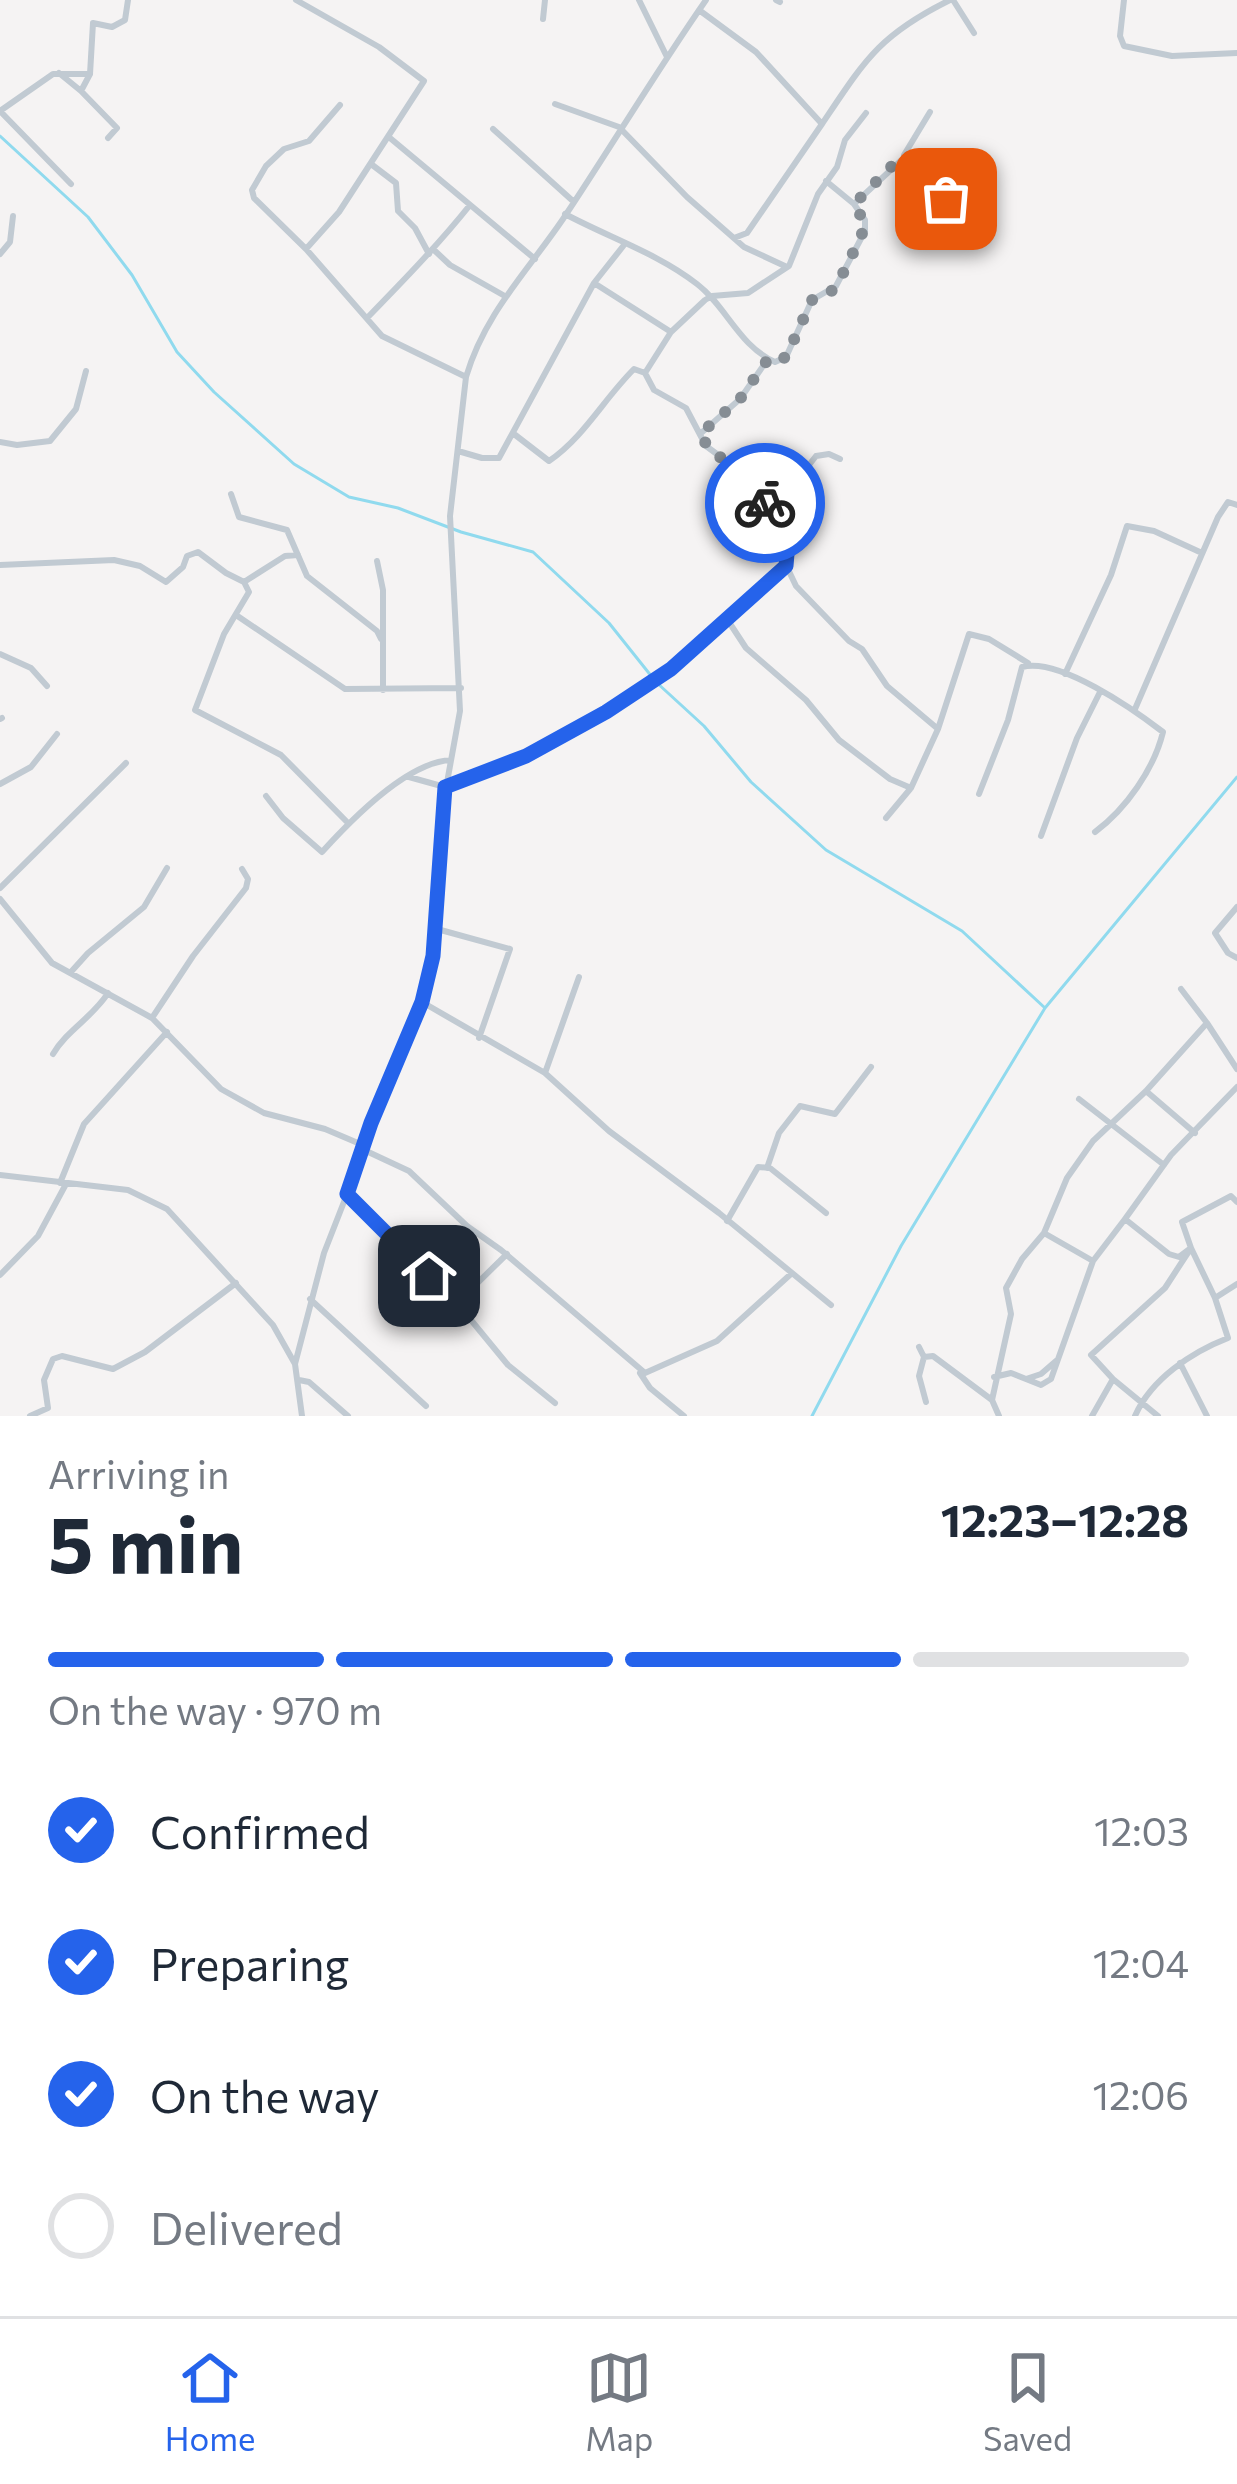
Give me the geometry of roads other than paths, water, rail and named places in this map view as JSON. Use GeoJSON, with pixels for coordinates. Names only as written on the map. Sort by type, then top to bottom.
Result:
{"type":"FeatureCollection","features":[{"type":"Feature","properties":{"kind":"street"},"geometry":{"type":"LineString","coordinates":[[81,92],[90,74],[93,23],[112,27],[125,20],[128,0]]}},
{"type":"Feature","properties":{"kind":"street"},"geometry":{"type":"LineString","coordinates":[[296,0],[380,47],[424,81],[339,212],[306,249]]}},
{"type":"Feature","properties":{"kind":"street"},"geometry":{"type":"LineString","coordinates":[[543,19],[545,0]]}},
{"type":"Feature","properties":{"kind":"street"},"geometry":{"type":"LineString","coordinates":[[639,0],[668,57]]}},
{"type":"Feature","properties":{"kind":"street"},"geometry":{"type":"LineString","coordinates":[[295,1364],[309,1298],[422,1002],[437,929],[445,787],[460,688],[449,516],[466,376],[503,295],[535,259],[706,0]]}},
{"type":"Feature","properties":{"kind":"street"},"geometry":{"type":"LineString","coordinates":[[734,238],[747,233],[863,63],[890,34],[951,0],[974,33]]}},
{"type":"Feature","properties":{"kind":"street"},"geometry":{"type":"LineString","coordinates":[[1124,0],[1120,35],[1124,46],[1172,56],[1237,53]]}},
{"type":"Feature","properties":{"kind":"street"},"geometry":{"type":"LineString","coordinates":[[699,10],[756,52],[822,124]]}},
{"type":"Feature","properties":{"kind":"street"},"geometry":{"type":"LineString","coordinates":[[663,45],[674,45]]}},
{"type":"Feature","properties":{"kind":"street"},"geometry":{"type":"LineString","coordinates":[[71,184],[0,111],[59,73],[90,74]]}},
{"type":"Feature","properties":{"kind":"street"},"geometry":{"type":"LineString","coordinates":[[59,73],[117,128],[109,138]]}},
{"type":"Feature","properties":{"kind":"street"},"geometry":{"type":"LineString","coordinates":[[555,104],[619,128],[744,247],[787,267]]}},
{"type":"Feature","properties":{"kind":"street"},"geometry":{"type":"LineString","coordinates":[[340,105],[309,141],[284,149],[266,166],[252,190],[259,207],[306,249],[389,341],[466,376]]}},
{"type":"Feature","properties":{"kind":"street"},"geometry":{"type":"LineString","coordinates":[[854,204],[904,155],[930,112]]}},
{"type":"Feature","properties":{"kind":"street"},"geometry":{"type":"LineString","coordinates":[[645,373],[671,332],[712,296],[748,293],[787,267],[837,167],[845,140],[866,113]]}},
{"type":"Feature","properties":{"kind":"street"},"geometry":{"type":"LineString","coordinates":[[493,129],[574,202]]}},
{"type":"Feature","properties":{"kind":"street"},"geometry":{"type":"LineString","coordinates":[[389,138],[535,259]]}},
{"type":"Feature","properties":{"kind":"street"},"geometry":{"type":"LineString","coordinates":[[904,155],[956,213]]}},
{"type":"Feature","properties":{"kind":"street"},"geometry":{"type":"LineString","coordinates":[[371,164],[396,183],[398,212],[431,252],[503,295]]}},
{"type":"Feature","properties":{"kind":"street"},"geometry":{"type":"LineString","coordinates":[[565,214],[690,278],[712,296],[731,326],[775,362],[786,357],[812,300],[833,290],[866,225],[854,204],[826,181]]}},
{"type":"Feature","properties":{"kind":"street"},"geometry":{"type":"LineString","coordinates":[[367,318],[470,205]]}},
{"type":"Feature","properties":{"kind":"street"},"geometry":{"type":"LineString","coordinates":[[0,254],[10,242],[13,216]]}},
{"type":"Feature","properties":{"kind":"street"},"geometry":{"type":"LineString","coordinates":[[457,450],[500,458],[594,283],[624,245]]}},
{"type":"Feature","properties":{"kind":"street"},"geometry":{"type":"LineString","coordinates":[[594,283],[671,332]]}},
{"type":"Feature","properties":{"kind":"street"},"geometry":{"type":"LineString","coordinates":[[700,434],[740,399],[768,359]]}},
{"type":"Feature","properties":{"kind":"street"},"geometry":{"type":"LineString","coordinates":[[514,434],[549,461],[574,445],[606,397],[634,369],[645,373],[654,390],[686,408],[710,450],[744,474],[789,529],[786,566],[796,586],[862,649],[886,686],[938,729]]}},
{"type":"Feature","properties":{"kind":"street"},"geometry":{"type":"LineString","coordinates":[[0,442],[50,441],[76,409],[86,371]]}},
{"type":"Feature","properties":{"kind":"street"},"geometry":{"type":"LineString","coordinates":[[767,506],[784,497],[816,456],[830,454],[840,459]]}},
{"type":"Feature","properties":{"kind":"street"},"geometry":{"type":"LineString","coordinates":[[231,494],[239,517],[287,530],[308,576],[382,639]]}},
{"type":"Feature","properties":{"kind":"street"},"geometry":{"type":"LineString","coordinates":[[1135,709],[1202,553],[1228,502],[1237,505]]}},
{"type":"Feature","properties":{"kind":"street"},"geometry":{"type":"LineString","coordinates":[[1065,674],[1111,575],[1127,526],[1154,531],[1202,553]]}},
{"type":"Feature","properties":{"kind":"street"},"geometry":{"type":"LineString","coordinates":[[0,566],[114,560],[140,566],[166,582],[183,567],[187,556],[198,552],[244,582],[249,592],[224,634],[195,710],[281,755],[348,824]]}},
{"type":"Feature","properties":{"kind":"street"},"geometry":{"type":"LineString","coordinates":[[244,582],[285,556],[298,555]]}},
{"type":"Feature","properties":{"kind":"street"},"geometry":{"type":"LineString","coordinates":[[377,561],[383,590],[383,690]]}},
{"type":"Feature","properties":{"kind":"street"},"geometry":{"type":"LineString","coordinates":[[409,777],[445,787],[564,738],[671,669],[786,566]]}},
{"type":"Feature","properties":{"kind":"street"},"geometry":{"type":"LineString","coordinates":[[236,615],[338,686],[460,688]]}},
{"type":"Feature","properties":{"kind":"street"},"geometry":{"type":"LineString","coordinates":[[727,619],[746,648],[806,700],[839,740],[910,788]]}},
{"type":"Feature","properties":{"kind":"street"},"geometry":{"type":"LineString","coordinates":[[886,818],[910,788],[938,729],[969,634],[1135,709],[1163,732],[1160,746],[1111,820],[1095,832]]}},
{"type":"Feature","properties":{"kind":"street"},"geometry":{"type":"LineString","coordinates":[[0,654],[31,668],[47,686]]}},
{"type":"Feature","properties":{"kind":"street"},"geometry":{"type":"LineString","coordinates":[[980,794],[1022,668],[1031,665]]}},
{"type":"Feature","properties":{"kind":"street"},"geometry":{"type":"LineString","coordinates":[[1041,836],[1100,692]]}},
{"type":"Feature","properties":{"kind":"street"},"geometry":{"type":"LineString","coordinates":[[0,784],[31,767],[57,734]]}},
{"type":"Feature","properties":{"kind":"street"},"geometry":{"type":"LineString","coordinates":[[266,796],[322,852],[348,824],[409,777],[433,761],[451,760]]}},
{"type":"Feature","properties":{"kind":"street"},"geometry":{"type":"LineString","coordinates":[[0,888],[126,763]]}},
{"type":"Feature","properties":{"kind":"street"},"geometry":{"type":"LineString","coordinates":[[70,973],[88,952],[144,907],[167,868]]}},
{"type":"Feature","properties":{"kind":"street"},"geometry":{"type":"LineString","coordinates":[[152,1018],[246,889],[248,879],[242,868]]}},
{"type":"Feature","properties":{"kind":"street"},"geometry":{"type":"LineString","coordinates":[[0,899],[52,963],[152,1018],[220,1089],[251,1107],[325,1129],[409,1171],[638,1370],[650,1388],[684,1416]]}},
{"type":"Feature","properties":{"kind":"street"},"geometry":{"type":"LineString","coordinates":[[1237,907],[1215,932],[1228,953],[1237,958]]}},
{"type":"Feature","properties":{"kind":"street"},"geometry":{"type":"LineString","coordinates":[[437,929],[511,949],[479,1038]]}},
{"type":"Feature","properties":{"kind":"street"},"geometry":{"type":"LineString","coordinates":[[545,1073],[579,976]]}},
{"type":"Feature","properties":{"kind":"street"},"geometry":{"type":"LineString","coordinates":[[1181,989],[1237,1069]]}},
{"type":"Feature","properties":{"kind":"street"},"geometry":{"type":"LineString","coordinates":[[53,1054],[108,993]]}},
{"type":"Feature","properties":{"kind":"street"},"geometry":{"type":"LineString","coordinates":[[422,1002],[545,1073],[609,1131],[831,1306]]}},
{"type":"Feature","properties":{"kind":"street"},"geometry":{"type":"LineString","coordinates":[[999,1416],[992,1400],[1011,1315],[1006,1288],[1022,1258],[1045,1233],[1067,1178],[1094,1141],[1207,1023]]}},
{"type":"Feature","properties":{"kind":"street"},"geometry":{"type":"LineString","coordinates":[[0,1275],[38,1236],[84,1124],[167,1032]]}},
{"type":"Feature","properties":{"kind":"street"},"geometry":{"type":"LineString","coordinates":[[767,1168],[792,1112],[800,1106],[835,1114],[872,1067]]}},
{"type":"Feature","properties":{"kind":"street"},"geometry":{"type":"LineString","coordinates":[[994,1377],[1011,1373],[1040,1385],[1051,1378],[1093,1261],[1164,1165],[1237,1087]]}},
{"type":"Feature","properties":{"kind":"street"},"geometry":{"type":"LineString","coordinates":[[1146,1091],[1195,1132]]}},
{"type":"Feature","properties":{"kind":"street"},"geometry":{"type":"LineString","coordinates":[[1079,1099],[1164,1165]]}},
{"type":"Feature","properties":{"kind":"street"},"geometry":{"type":"LineString","coordinates":[[727,1221],[758,1167],[767,1168],[826,1213]]}},
{"type":"Feature","properties":{"kind":"street"},"geometry":{"type":"LineString","coordinates":[[0,1175],[142,1193],[167,1210],[273,1325],[295,1364],[302,1416]]}},
{"type":"Feature","properties":{"kind":"street"},"geometry":{"type":"LineString","coordinates":[[347,1194],[457,1304],[508,1366],[555,1403]]}},
{"type":"Feature","properties":{"kind":"street"},"geometry":{"type":"LineString","coordinates":[[1135,1416],[1142,1402],[1180,1363],[1228,1338],[1182,1222],[1232,1196],[1237,1202]]}},
{"type":"Feature","properties":{"kind":"street"},"geometry":{"type":"LineString","coordinates":[[1125,1219],[1168,1254],[1179,1257],[1190,1248]]}},
{"type":"Feature","properties":{"kind":"street"},"geometry":{"type":"LineString","coordinates":[[1045,1233],[1093,1261]]}},
{"type":"Feature","properties":{"kind":"street"},"geometry":{"type":"LineString","coordinates":[[1158,1416],[1090,1355],[1166,1288],[1190,1248]]}},
{"type":"Feature","properties":{"kind":"street"},"geometry":{"type":"LineString","coordinates":[[457,1304],[507,1254]]}},
{"type":"Feature","properties":{"kind":"street"},"geometry":{"type":"LineString","coordinates":[[638,1370],[651,1371],[717,1341],[793,1273]]}},
{"type":"Feature","properties":{"kind":"street"},"geometry":{"type":"LineString","coordinates":[[30,1416],[48,1408],[44,1380],[53,1359],[62,1356],[113,1369],[146,1352],[236,1283]]}},
{"type":"Feature","properties":{"kind":"street"},"geometry":{"type":"LineString","coordinates":[[1215,1298],[1237,1284]]}},
{"type":"Feature","properties":{"kind":"street"},"geometry":{"type":"LineString","coordinates":[[309,1298],[426,1406]]}},
{"type":"Feature","properties":{"kind":"street"},"geometry":{"type":"LineString","coordinates":[[919,1347],[924,1357],[919,1376],[926,1402]]}},
{"type":"Feature","properties":{"kind":"street"},"geometry":{"type":"LineString","coordinates":[[924,1357],[933,1356],[992,1400]]}},
{"type":"Feature","properties":{"kind":"street"},"geometry":{"type":"LineString","coordinates":[[1180,1363],[1207,1416]]}},
{"type":"Feature","properties":{"kind":"street"},"geometry":{"type":"LineString","coordinates":[[1092,1416],[1113,1379]]}},
{"type":"Feature","properties":{"kind":"street"},"geometry":{"type":"LineString","coordinates":[[298,1380],[309,1382],[348,1416]]}},
{"type":"Feature","properties":{"kind":"waterway"},"geometry":{"type":"LineString","coordinates":[[0,136],[88,217],[132,275],[177,352],[294,464],[349,497],[533,552],[609,623],[656,682],[704,726],[751,782],[826,850],[962,931],[1045,1008]]}},
{"type":"Feature","properties":{"kind":"waterway"},"geometry":{"type":"LineString","coordinates":[[812,1416],[901,1246],[1045,1008],[1237,777]]}}]}
